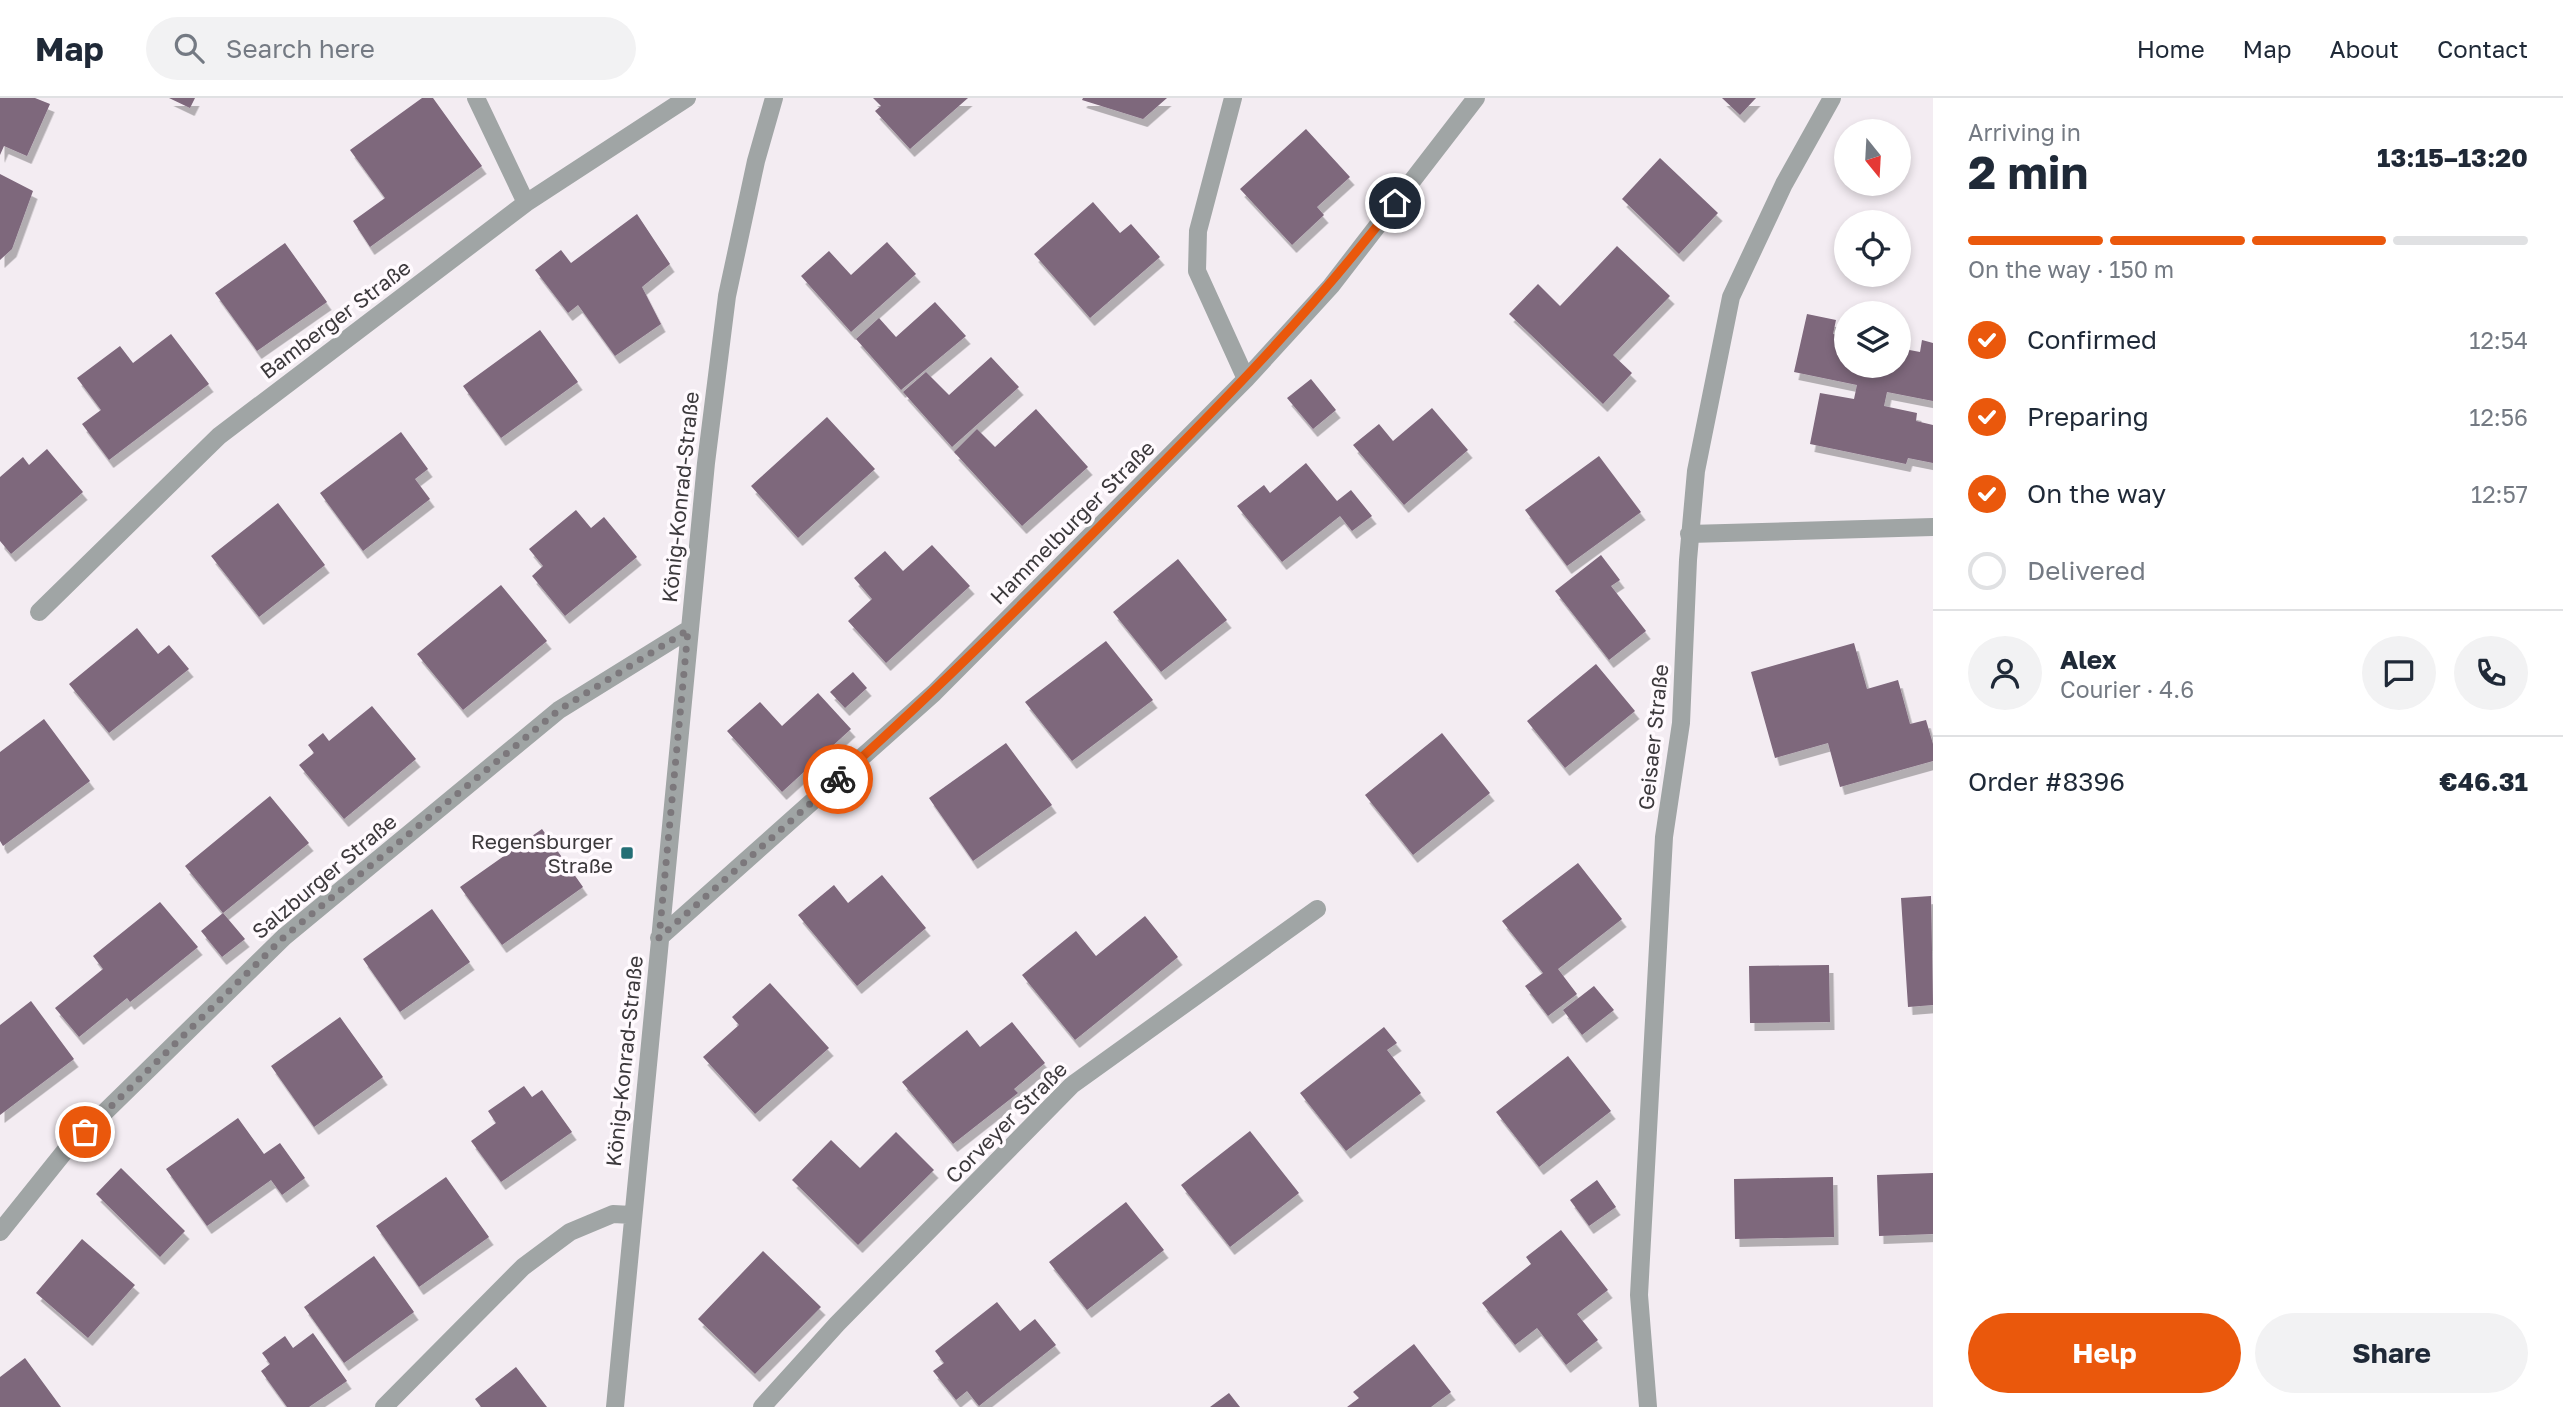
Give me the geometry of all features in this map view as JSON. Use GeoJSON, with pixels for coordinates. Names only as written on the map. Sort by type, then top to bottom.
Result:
{"type":"FeatureCollection","features":[{"type":"Feature","properties":{"kind":"street"},"geometry":{"type":"LineString","coordinates":[[475,98],[526,204]]}},
{"type":"Feature","properties":{"kind":"street","name":"Bamberger Straße"},"geometry":{"type":"LineString","coordinates":[[40,612],[219,436],[526,204],[687,98]]}},
{"type":"Feature","properties":{"kind":"street","name":"König-Konrad-Straße"},"geometry":{"type":"LineString","coordinates":[[615,1407],[688,630],[727,296],[756,161],[774,98]]}},
{"type":"Feature","properties":{"kind":"street"},"geometry":{"type":"LineString","coordinates":[[1233,98],[1198,231],[1197,271],[1246,379]]}},
{"type":"Feature","properties":{"kind":"street","name":"Hammelburger Straße"},"geometry":{"type":"LineString","coordinates":[[659,938],[934,693],[1246,379],[1331,286],[1476,98]]}},
{"type":"Feature","properties":{"kind":"street","name":"Geisaer Straße"},"geometry":{"type":"LineString","coordinates":[[1648,1407],[1639,1295],[1664,837],[1681,723],[1689,534],[1696,471],[1731,297],[1784,184],[1832,98]]}},
{"type":"Feature","properties":{"kind":"street"},"geometry":{"type":"LineString","coordinates":[[1689,534],[1933,527]]}},
{"type":"Feature","properties":{"kind":"street","name":"Salzburger Straße"},"geometry":{"type":"LineString","coordinates":[[0,1232],[65,1151],[284,937],[559,710],[688,630]]}},
{"type":"Feature","properties":{"kind":"street","name":"Corveyer Straße"},"geometry":{"type":"LineString","coordinates":[[762,1407],[837,1324],[1072,1085],[1317,909]]}},
{"type":"Feature","properties":{"kind":"street"},"geometry":{"type":"LineString","coordinates":[[384,1407],[523,1267],[570,1231],[613,1214],[632,1215]]}},
{"type":"Feature","properties":{"kind":"building"},"geometry":{"type":"Polygon","coordinates":[[[0,98],[35,98],[50,104],[27,156],[4,146],[0,155],[0,98]]]}},
{"type":"Feature","properties":{"kind":"building"},"geometry":{"type":"Polygon","coordinates":[[[169,98],[195,98],[190,108],[169,98]]]}},
{"type":"Feature","properties":{"kind":"building"},"geometry":{"type":"Polygon","coordinates":[[[422,98],[433,98],[482,166],[370,247],[353,221],[385,198],[350,150],[422,98]]]}},
{"type":"Feature","properties":{"kind":"building"},"geometry":{"type":"Polygon","coordinates":[[[873,98],[968,98],[910,149],[875,111],[881,106],[873,98]]]}},
{"type":"Feature","properties":{"kind":"building"},"geometry":{"type":"Polygon","coordinates":[[[1167,98],[1143,119],[1082,100],[1167,98]]]}},
{"type":"Feature","properties":{"kind":"building"},"geometry":{"type":"Polygon","coordinates":[[[1722,98],[1756,98],[1740,115],[1722,98]]]}},
{"type":"Feature","properties":{"kind":"building"},"geometry":{"type":"Polygon","coordinates":[[[1306,129],[1350,177],[1317,207],[1324,215],[1292,245],[1240,189],[1306,129]]]}},
{"type":"Feature","properties":{"kind":"building"},"geometry":{"type":"Polygon","coordinates":[[[1660,158],[1718,213],[1679,254],[1622,199],[1660,158]]]}},
{"type":"Feature","properties":{"kind":"building"},"geometry":{"type":"Polygon","coordinates":[[[0,174],[33,191],[12,249],[0,260],[0,174]]]}},
{"type":"Feature","properties":{"kind":"building"},"geometry":{"type":"Polygon","coordinates":[[[1093,202],[1120,233],[1131,224],[1160,257],[1090,318],[1034,254],[1093,202]]]}},
{"type":"Feature","properties":{"kind":"building"},"geometry":{"type":"Polygon","coordinates":[[[637,214],[670,264],[642,287],[661,324],[615,356],[578,305],[568,313],[535,270],[561,250],[571,263],[637,214]]]}},
{"type":"Feature","properties":{"kind":"building"},"geometry":{"type":"Polygon","coordinates":[[[887,242],[916,274],[851,332],[801,276],[829,251],[851,275],[887,242]]]}},
{"type":"Feature","properties":{"kind":"building"},"geometry":{"type":"Polygon","coordinates":[[[285,243],[327,302],[257,351],[215,293],[285,243]]]}},
{"type":"Feature","properties":{"kind":"building"},"geometry":{"type":"Polygon","coordinates":[[[1617,246],[1670,296],[1613,355],[1632,373],[1603,404],[1509,314],[1538,284],[1560,306],[1617,246]]]}},
{"type":"Feature","properties":{"kind":"building"},"geometry":{"type":"Polygon","coordinates":[[[935,302],[966,336],[901,390],[856,339],[879,318],[896,337],[935,302]]]}},
{"type":"Feature","properties":{"kind":"building"},"geometry":{"type":"Polygon","coordinates":[[[1807,314],[1834,320],[1834,378],[1911,378],[1911,350],[1920,352],[1922,340],[1933,343],[1933,401],[1887,392],[1884,406],[1917,413],[1916,421],[1933,425],[1933,463],[1908,458],[1906,464],[1810,444],[1820,393],[1854,399],[1857,385],[1794,372],[1807,314]]]}},
{"type":"Feature","properties":{"kind":"building"},"geometry":{"type":"Polygon","coordinates":[[[540,330],[578,382],[501,438],[463,386],[540,330]]]}},
{"type":"Feature","properties":{"kind":"building"},"geometry":{"type":"Polygon","coordinates":[[[171,334],[209,384],[109,460],[82,424],[101,410],[77,378],[120,346],[133,363],[171,334]]]}},
{"type":"Feature","properties":{"kind":"building"},"geometry":{"type":"Polygon","coordinates":[[[991,357],[1019,387],[952,447],[903,392],[926,372],[949,395],[991,357]]]}},
{"type":"Feature","properties":{"kind":"building"},"geometry":{"type":"Polygon","coordinates":[[[1311,379],[1336,410],[1313,429],[1287,398],[1311,379]]]}},
{"type":"Feature","properties":{"kind":"building"},"geometry":{"type":"Polygon","coordinates":[[[1432,408],[1468,450],[1404,505],[1353,445],[1379,424],[1393,441],[1432,408]]]}},
{"type":"Feature","properties":{"kind":"building"},"geometry":{"type":"Polygon","coordinates":[[[1036,409],[1088,467],[1022,526],[954,452],[977,429],[995,447],[1036,409]]]}},
{"type":"Feature","properties":{"kind":"building"},"geometry":{"type":"Polygon","coordinates":[[[827,417],[875,469],[798,538],[751,486],[827,417]]]}},
{"type":"Feature","properties":{"kind":"building"},"geometry":{"type":"Polygon","coordinates":[[[401,432],[428,469],[415,479],[430,499],[363,551],[320,493],[401,432]]]}},
{"type":"Feature","properties":{"kind":"building"},"geometry":{"type":"Polygon","coordinates":[[[47,449],[83,492],[11,554],[0,541],[0,477],[23,457],[29,465],[47,449]]]}},
{"type":"Feature","properties":{"kind":"building"},"geometry":{"type":"Polygon","coordinates":[[[1599,456],[1641,512],[1567,566],[1525,510],[1599,456]]]}},
{"type":"Feature","properties":{"kind":"building"},"geometry":{"type":"Polygon","coordinates":[[[1306,463],[1337,501],[1351,490],[1372,516],[1352,531],[1340,516],[1282,562],[1237,506],[1264,485],[1270,493],[1306,463]]]}},
{"type":"Feature","properties":{"kind":"building"},"geometry":{"type":"Polygon","coordinates":[[[278,503],[325,565],[259,617],[211,556],[278,503]]]}},
{"type":"Feature","properties":{"kind":"building"},"geometry":{"type":"Polygon","coordinates":[[[576,510],[591,528],[604,517],[637,557],[565,616],[532,576],[543,566],[529,549],[576,510]]]}},
{"type":"Feature","properties":{"kind":"building"},"geometry":{"type":"Polygon","coordinates":[[[932,545],[970,586],[886,663],[848,621],[872,599],[854,578],[885,551],[903,571],[932,545]]]}},
{"type":"Feature","properties":{"kind":"building"},"geometry":{"type":"Polygon","coordinates":[[[1601,555],[1620,580],[1611,586],[1646,631],[1609,660],[1555,591],[1601,555]]]}},
{"type":"Feature","properties":{"kind":"building"},"geometry":{"type":"Polygon","coordinates":[[[1178,559],[1227,620],[1161,672],[1113,612],[1178,559]]]}},
{"type":"Feature","properties":{"kind":"building"},"geometry":{"type":"Polygon","coordinates":[[[501,585],[547,641],[463,710],[417,654],[501,585]]]}},
{"type":"Feature","properties":{"kind":"building"},"geometry":{"type":"Polygon","coordinates":[[[137,628],[158,654],[169,645],[189,669],[109,733],[69,684],[137,628]]]}},
{"type":"Feature","properties":{"kind":"building"},"geometry":{"type":"Polygon","coordinates":[[[1106,641],[1153,700],[1072,761],[1025,702],[1106,641]]]}},
{"type":"Feature","properties":{"kind":"building"},"geometry":{"type":"Polygon","coordinates":[[[1854,643],[1867,689],[1898,680],[1910,724],[1926,720],[1933,744],[1933,761],[1840,787],[1828,743],[1775,758],[1751,672],[1854,643]]]}},
{"type":"Feature","properties":{"kind":"building"},"geometry":{"type":"Polygon","coordinates":[[[1596,664],[1635,711],[1565,768],[1527,721],[1596,664]]]}},
{"type":"Feature","properties":{"kind":"building"},"geometry":{"type":"Polygon","coordinates":[[[853,672],[867,688],[845,708],[830,692],[853,672]]]}},
{"type":"Feature","properties":{"kind":"building"},"geometry":{"type":"Polygon","coordinates":[[[818,693],[851,729],[782,792],[727,731],[760,702],[782,726],[818,693]]]}},
{"type":"Feature","properties":{"kind":"building"},"geometry":{"type":"Polygon","coordinates":[[[372,706],[416,759],[344,819],[299,765],[314,753],[308,745],[323,733],[329,741],[372,706]]]}},
{"type":"Feature","properties":{"kind":"building"},"geometry":{"type":"Polygon","coordinates":[[[44,719],[90,781],[3,846],[0,841],[0,752],[44,719]]]}},
{"type":"Feature","properties":{"kind":"building"},"geometry":{"type":"Polygon","coordinates":[[[1442,733],[1490,793],[1413,855],[1365,795],[1442,733]]]}},
{"type":"Feature","properties":{"kind":"building"},"geometry":{"type":"Polygon","coordinates":[[[1006,743],[1052,805],[973,861],[929,798],[1006,743]]]}},
{"type":"Feature","properties":{"kind":"building"},"geometry":{"type":"Polygon","coordinates":[[[270,796],[309,843],[223,913],[185,866],[270,796]]]}},
{"type":"Feature","properties":{"kind":"building"},"geometry":{"type":"Polygon","coordinates":[[[542,829],[583,887],[502,945],[460,887],[542,829]]]}},
{"type":"Feature","properties":{"kind":"building"},"geometry":{"type":"Polygon","coordinates":[[[1578,863],[1622,919],[1558,969],[1577,994],[1548,1016],[1525,986],[1543,973],[1502,921],[1578,863]]]}},
{"type":"Feature","properties":{"kind":"building"},"geometry":{"type":"Polygon","coordinates":[[[882,875],[926,928],[857,986],[798,915],[834,885],[848,903],[882,875]]]}},
{"type":"Feature","properties":{"kind":"building"},"geometry":{"type":"Polygon","coordinates":[[[1931,896],[1933,1005],[1908,1007],[1901,898],[1931,896]]]}},
{"type":"Feature","properties":{"kind":"building"},"geometry":{"type":"Polygon","coordinates":[[[160,902],[198,947],[130,1002],[127,998],[79,1037],[55,1008],[103,969],[93,956],[160,902]]]}},
{"type":"Feature","properties":{"kind":"building"},"geometry":{"type":"Polygon","coordinates":[[[432,909],[470,962],[400,1012],[363,959],[432,909]]]}},
{"type":"Feature","properties":{"kind":"building"},"geometry":{"type":"Polygon","coordinates":[[[223,913],[245,939],[222,957],[201,931],[223,913]]]}},
{"type":"Feature","properties":{"kind":"building"},"geometry":{"type":"Polygon","coordinates":[[[1145,916],[1178,957],[1075,1040],[1022,975],[1076,931],[1096,956],[1145,916]]]}},
{"type":"Feature","properties":{"kind":"building"},"geometry":{"type":"Polygon","coordinates":[[[1829,965],[1830,1022],[1750,1023],[1749,966],[1829,965]]]}},
{"type":"Feature","properties":{"kind":"building"},"geometry":{"type":"Polygon","coordinates":[[[770,983],[829,1048],[755,1114],[703,1057],[739,1025],[732,1017],[770,983]]]}},
{"type":"Feature","properties":{"kind":"building"},"geometry":{"type":"Polygon","coordinates":[[[1594,986],[1614,1010],[1582,1035],[1563,1010],[1594,986]]]}},
{"type":"Feature","properties":{"kind":"building"},"geometry":{"type":"Polygon","coordinates":[[[31,1001],[74,1059],[0,1115],[0,1025],[31,1001]]]}},
{"type":"Feature","properties":{"kind":"building"},"geometry":{"type":"Polygon","coordinates":[[[340,1017],[383,1077],[314,1127],[271,1066],[340,1017]]]}},
{"type":"Feature","properties":{"kind":"building"},"geometry":{"type":"Polygon","coordinates":[[[1012,1022],[1045,1063],[1014,1089],[1018,1093],[953,1144],[902,1082],[967,1030],[980,1047],[1012,1022]]]}},
{"type":"Feature","properties":{"kind":"building"},"geometry":{"type":"Polygon","coordinates":[[[1384,1027],[1397,1043],[1387,1050],[1421,1093],[1346,1151],[1300,1093],[1384,1027]]]}},
{"type":"Feature","properties":{"kind":"building"},"geometry":{"type":"Polygon","coordinates":[[[1568,1056],[1611,1111],[1539,1167],[1496,1112],[1568,1056]]]}},
{"type":"Feature","properties":{"kind":"building"},"geometry":{"type":"Polygon","coordinates":[[[524,1086],[532,1097],[542,1090],[572,1132],[501,1182],[471,1141],[496,1123],[488,1111],[524,1086]]]}},
{"type":"Feature","properties":{"kind":"building"},"geometry":{"type":"Polygon","coordinates":[[[238,1118],[264,1154],[280,1143],[305,1178],[282,1195],[271,1180],[207,1226],[166,1169],[238,1118]]]}},
{"type":"Feature","properties":{"kind":"building"},"geometry":{"type":"Polygon","coordinates":[[[1250,1131],[1299,1193],[1230,1247],[1181,1185],[1250,1131]]]}},
{"type":"Feature","properties":{"kind":"building"},"geometry":{"type":"Polygon","coordinates":[[[896,1132],[934,1170],[858,1245],[792,1180],[831,1140],[860,1168],[896,1132]]]}},
{"type":"Feature","properties":{"kind":"building"},"geometry":{"type":"Polygon","coordinates":[[[121,1168],[185,1231],[160,1257],[96,1194],[121,1168]]]}},
{"type":"Feature","properties":{"kind":"building"},"geometry":{"type":"Polygon","coordinates":[[[1933,1173],[1933,1234],[1879,1236],[1877,1175],[1933,1173]]]}},
{"type":"Feature","properties":{"kind":"building"},"geometry":{"type":"Polygon","coordinates":[[[446,1177],[489,1237],[419,1287],[376,1226],[446,1177]]]}},
{"type":"Feature","properties":{"kind":"building"},"geometry":{"type":"Polygon","coordinates":[[[1833,1177],[1834,1237],[1735,1239],[1734,1179],[1833,1177]]]}},
{"type":"Feature","properties":{"kind":"building"},"geometry":{"type":"Polygon","coordinates":[[[1597,1180],[1616,1207],[1589,1226],[1570,1200],[1597,1180]]]}},
{"type":"Feature","properties":{"kind":"building"},"geometry":{"type":"Polygon","coordinates":[[[1126,1202],[1164,1250],[1087,1310],[1049,1262],[1126,1202]]]}},
{"type":"Feature","properties":{"kind":"building"},"geometry":{"type":"Polygon","coordinates":[[[1561,1230],[1608,1290],[1577,1314],[1598,1340],[1566,1365],[1537,1328],[1515,1345],[1482,1303],[1531,1264],[1526,1257],[1561,1230]]]}},
{"type":"Feature","properties":{"kind":"building"},"geometry":{"type":"Polygon","coordinates":[[[82,1239],[135,1285],[88,1338],[36,1293],[82,1239]]]}},
{"type":"Feature","properties":{"kind":"building"},"geometry":{"type":"Polygon","coordinates":[[[763,1251],[821,1307],[755,1374],[698,1319],[763,1251]]]}},
{"type":"Feature","properties":{"kind":"building"},"geometry":{"type":"Polygon","coordinates":[[[374,1256],[414,1312],[344,1363],[304,1307],[374,1256]]]}},
{"type":"Feature","properties":{"kind":"building"},"geometry":{"type":"Polygon","coordinates":[[[997,1302],[1020,1331],[1035,1319],[1056,1345],[979,1406],[967,1391],[956,1400],[933,1371],[944,1363],[935,1351],[997,1302]]]}},
{"type":"Feature","properties":{"kind":"building"},"geometry":{"type":"Polygon","coordinates":[[[313,1333],[347,1381],[309,1407],[287,1407],[261,1371],[270,1364],[262,1353],[285,1336],[293,1348],[313,1333]]]}},
{"type":"Feature","properties":{"kind":"building"},"geometry":{"type":"Polygon","coordinates":[[[1414,1344],[1451,1392],[1431,1407],[1347,1407],[1359,1398],[1353,1392],[1414,1344]]]}},
{"type":"Feature","properties":{"kind":"building"},"geometry":{"type":"Polygon","coordinates":[[[25,1358],[61,1407],[0,1407],[0,1377],[25,1358]]]}},
{"type":"Feature","properties":{"kind":"building"},"geometry":{"type":"Polygon","coordinates":[[[516,1367],[547,1407],[481,1407],[475,1399],[516,1367]]]}},
{"type":"Feature","properties":{"kind":"building"},"geometry":{"type":"Polygon","coordinates":[[[1229,1393],[1240,1407],[1210,1407],[1229,1393]]]}},
{"type":"Feature","properties":{"kind":"way so far"},"geometry":{"type":"LineString","coordinates":[[85,1132],[284,937],[559,710],[688,630],[659,938],[838,779]]}},
{"type":"Feature","properties":{"kind":"place","name":"Regensburger Straße"},"geometry":{"type":"Point","coordinates":[627,853]}},
{"type":"Feature","properties":{"kind":"route"},"geometry":{"type":"LineString","coordinates":[[838,779],[934,693],[1246,379],[1331,286],[1395,203]]}}]}
